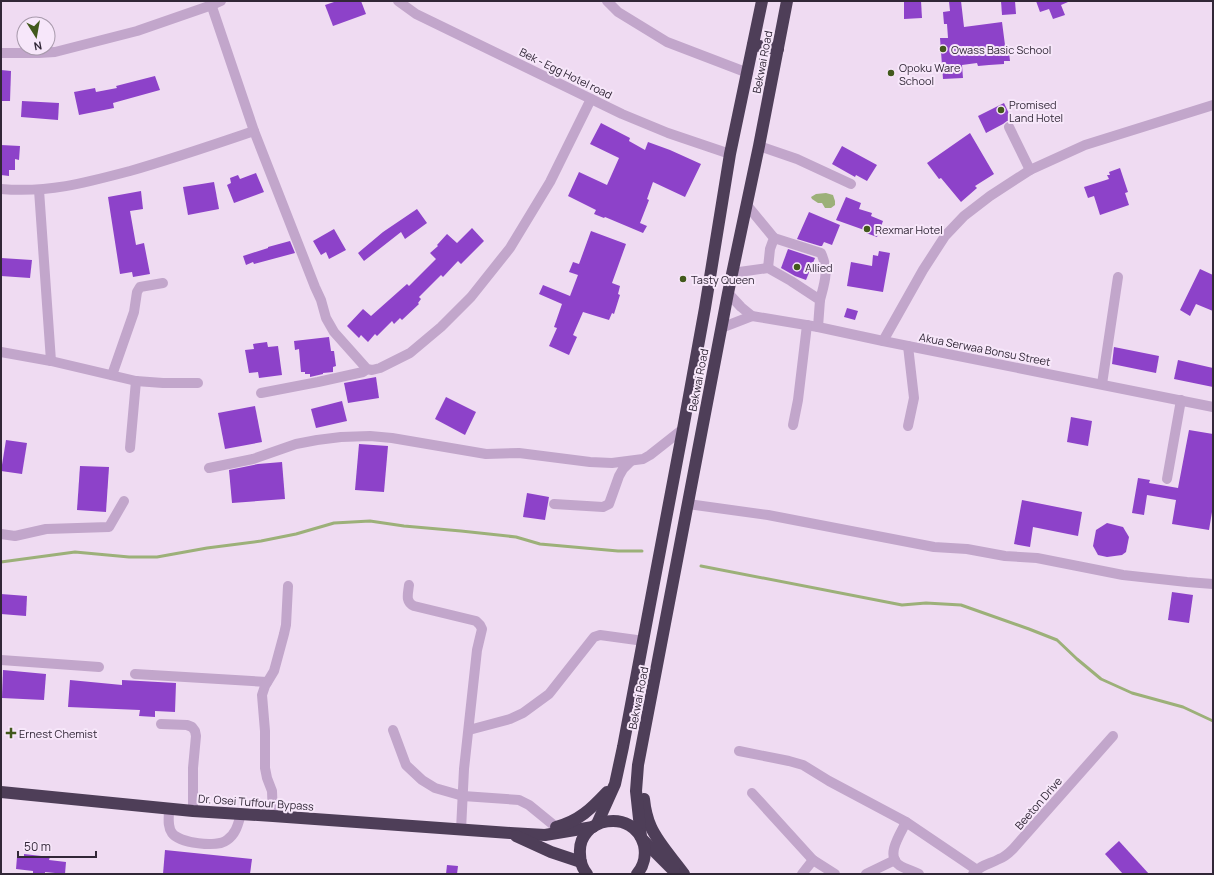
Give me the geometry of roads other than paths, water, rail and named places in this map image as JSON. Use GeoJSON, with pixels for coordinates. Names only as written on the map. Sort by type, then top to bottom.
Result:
{"type":"FeatureCollection","features":[{"type":"Feature","properties":{"kind":"highway","name":"Bekwai Road"},"geometry":{"type":"LineString","coordinates":[[580,862],[579,849],[584,837],[595,825],[615,784],[623,747],[705,308],[730,154],[762,1]]}},
{"type":"Feature","properties":{"kind":"highway","name":"Bekwai Road"},"geometry":{"type":"LineString","coordinates":[[638,765],[721,328],[746,204],[760,146],[787,1]]}},
{"type":"Feature","properties":{"kind":"highway"},"geometry":{"type":"LineString","coordinates":[[753,45],[778,49]]}},
{"type":"Feature","properties":{"kind":"highway"},"geometry":{"type":"LineString","coordinates":[[637,874],[644,862],[645,851],[641,838],[636,791],[638,765]]}},
{"type":"Feature","properties":{"kind":"highway"},"geometry":{"type":"LineString","coordinates":[[638,765],[646,812],[651,828],[684,874]]}},
{"type":"Feature","properties":{"kind":"highway"},"geometry":{"type":"LineString","coordinates":[[515,834],[556,827],[578,819],[594,806],[615,784]]}},
{"type":"Feature","properties":{"kind":"highway","name":"Dr. Osei Tuffour Bypass"},"geometry":{"type":"LineString","coordinates":[[1,792],[193,811],[515,834],[545,835],[595,825],[606,821],[616,821],[626,824],[634,829],[641,838],[678,874]]}},
{"type":"Feature","properties":{"kind":"highway","name":"Dr. Osei Tuffour Bypass"},"geometry":{"type":"LineString","coordinates":[[515,834],[551,852],[580,862]]}},
{"type":"Feature","properties":{"kind":"highway"},"geometry":{"type":"LineString","coordinates":[[580,862],[587,874]]}},
{"type":"Feature","properties":{"kind":"street","name":"Bek - Egg Hotel road"},"geometry":{"type":"LineString","coordinates":[[398,1],[416,14],[622,114],[668,133],[730,154]]}},
{"type":"Feature","properties":{"kind":"street"},"geometry":{"type":"LineString","coordinates":[[607,1],[618,12],[667,42],[748,73]]}},
{"type":"Feature","properties":{"kind":"street"},"geometry":{"type":"LineString","coordinates":[[1,53],[55,52],[137,30],[214,2],[254,131],[321,300],[326,318],[334,332],[367,369]]}},
{"type":"Feature","properties":{"kind":"street"},"geometry":{"type":"LineString","coordinates":[[261,393],[363,372],[367,369],[372,370],[380,368],[410,353],[441,327],[471,297],[510,248],[546,188],[591,99]]}},
{"type":"Feature","properties":{"kind":"street"},"geometry":{"type":"LineString","coordinates":[[883,341],[923,270],[945,236],[964,216],[990,196],[1030,170],[1084,145],[1213,105]]}},
{"type":"Feature","properties":{"kind":"street"},"geometry":{"type":"LineString","coordinates":[[1009,127],[1030,170]]}},
{"type":"Feature","properties":{"kind":"street"},"geometry":{"type":"LineString","coordinates":[[1,189],[21,191],[39,190],[84,183],[174,158],[254,131]]}},
{"type":"Feature","properties":{"kind":"street"},"geometry":{"type":"LineString","coordinates":[[760,146],[797,159],[850,184]]}},
{"type":"Feature","properties":{"kind":"street"},"geometry":{"type":"LineString","coordinates":[[39,190],[51,361]]}},
{"type":"Feature","properties":{"kind":"street"},"geometry":{"type":"LineString","coordinates":[[746,204],[774,238],[820,253],[825,263],[826,277],[820,300],[818,327]]}},
{"type":"Feature","properties":{"kind":"street"},"geometry":{"type":"LineString","coordinates":[[768,268],[770,249],[774,238]]}},
{"type":"Feature","properties":{"kind":"street"},"geometry":{"type":"LineString","coordinates":[[732,273],[768,268],[820,300]]}},
{"type":"Feature","properties":{"kind":"street"},"geometry":{"type":"LineString","coordinates":[[1102,384],[1118,277]]}},
{"type":"Feature","properties":{"kind":"street"},"geometry":{"type":"LineString","coordinates":[[112,375],[134,312],[137,292],[140,287],[163,283]]}},
{"type":"Feature","properties":{"kind":"street"},"geometry":{"type":"LineString","coordinates":[[721,328],[752,316],[728,293]]}},
{"type":"Feature","properties":{"kind":"street","name":"Akua Serwaa Bonsu Street"},"geometry":{"type":"LineString","coordinates":[[752,316],[818,327],[1213,407]]}},
{"type":"Feature","properties":{"kind":"street"},"geometry":{"type":"LineString","coordinates":[[793,425],[797,411],[807,325]]}},
{"type":"Feature","properties":{"kind":"street"},"geometry":{"type":"LineString","coordinates":[[908,346],[914,398],[908,426]]}},
{"type":"Feature","properties":{"kind":"street"},"geometry":{"type":"LineString","coordinates":[[1,352],[51,361],[136,380],[164,383],[198,383]]}},
{"type":"Feature","properties":{"kind":"street"},"geometry":{"type":"LineString","coordinates":[[130,448],[136,380]]}},
{"type":"Feature","properties":{"kind":"street"},"geometry":{"type":"LineString","coordinates":[[1167,480],[1181,400]]}},
{"type":"Feature","properties":{"kind":"street"},"geometry":{"type":"LineString","coordinates":[[209,468],[253,459],[296,444],[341,437],[370,436],[392,438],[486,454],[519,453],[590,462],[612,463],[643,459],[683,429]]}},
{"type":"Feature","properties":{"kind":"street"},"geometry":{"type":"LineString","coordinates":[[554,504],[603,507],[609,504],[619,476],[623,469],[631,461]]}},
{"type":"Feature","properties":{"kind":"street"},"geometry":{"type":"LineString","coordinates":[[1,534],[15,536],[46,530],[109,527],[124,501]]}},
{"type":"Feature","properties":{"kind":"street"},"geometry":{"type":"LineString","coordinates":[[688,504],[768,515],[934,547],[967,549],[1005,556],[1037,558],[1123,575],[1213,584]]}},
{"type":"Feature","properties":{"kind":"street"},"geometry":{"type":"LineString","coordinates":[[409,585],[409,604],[476,621],[482,629],[477,650],[464,769],[461,830]]}},
{"type":"Feature","properties":{"kind":"street"},"geometry":{"type":"LineString","coordinates":[[273,816],[272,791],[266,778],[265,768],[262,695],[267,682],[274,671],[284,634],[286,625],[288,586]]}},
{"type":"Feature","properties":{"kind":"street"},"geometry":{"type":"LineString","coordinates":[[469,730],[510,719],[523,713],[549,694],[594,637],[600,635],[644,641]]}},
{"type":"Feature","properties":{"kind":"street"},"geometry":{"type":"LineString","coordinates":[[1,660],[99,668]]}},
{"type":"Feature","properties":{"kind":"street"},"geometry":{"type":"LineString","coordinates":[[135,674],[267,682]]}},
{"type":"Feature","properties":{"kind":"street"},"geometry":{"type":"LineString","coordinates":[[161,724],[187,725],[196,731],[193,768],[193,811]]}},
{"type":"Feature","properties":{"kind":"street"},"geometry":{"type":"LineString","coordinates":[[393,730],[406,765],[422,780],[435,788],[463,796],[520,800],[529,805],[556,827]]}},
{"type":"Feature","properties":{"kind":"street","name":"Beeton Drive"},"geometry":{"type":"LineString","coordinates":[[975,872],[982,866],[999,859],[1013,849],[1112,736]]}},
{"type":"Feature","properties":{"kind":"street"},"geometry":{"type":"LineString","coordinates":[[739,751],[803,765],[829,781],[906,822],[975,872]]}},
{"type":"Feature","properties":{"kind":"street"},"geometry":{"type":"LineString","coordinates":[[752,793],[814,860],[835,874]]}},
{"type":"Feature","properties":{"kind":"street"},"geometry":{"type":"LineString","coordinates":[[169,809],[169,826],[175,836],[182,840],[201,843],[218,844],[226,842],[233,836],[241,814]]}},
{"type":"Feature","properties":{"kind":"street"},"geometry":{"type":"LineString","coordinates":[[906,822],[894,849],[893,855],[898,864],[919,874]]}},
{"type":"Feature","properties":{"kind":"street"},"geometry":{"type":"LineString","coordinates":[[802,874],[814,860]]}},
{"type":"Feature","properties":{"kind":"street"},"geometry":{"type":"LineString","coordinates":[[866,874],[895,860]]}},
{"type":"Feature","properties":{"kind":"waterway"},"geometry":{"type":"LineString","coordinates":[[1,562],[75,552],[129,557],[157,557],[207,548],[261,541],[296,534],[334,523],[370,521],[404,526],[516,537],[540,544],[618,551],[642,551]]}},
{"type":"Feature","properties":{"kind":"waterway"},"geometry":{"type":"LineString","coordinates":[[701,566],[902,605],[926,603],[961,605],[1057,640],[1101,679],[1132,693],[1183,707],[1213,721]]}},
{"type":"Feature","properties":{"kind":"place","name":"Owass Basic School"},"geometry":{"type":"Point","coordinates":[943,49]}},
{"type":"Feature","properties":{"kind":"place","name":"Opoku Ware School"},"geometry":{"type":"Point","coordinates":[891,73]}},
{"type":"Feature","properties":{"kind":"place","name":"Promised Land Hotel"},"geometry":{"type":"Point","coordinates":[1001,110]}},
{"type":"Feature","properties":{"kind":"place","name":"Rexmar Hotel"},"geometry":{"type":"Point","coordinates":[867,229]}},
{"type":"Feature","properties":{"kind":"place","name":"Allied"},"geometry":{"type":"Point","coordinates":[797,267]}},
{"type":"Feature","properties":{"kind":"place","name":"Tasty Queen"},"geometry":{"type":"Point","coordinates":[683,279]}},
{"type":"Feature","properties":{"kind":"place","name":"Ernest Chemist"},"geometry":{"type":"Point","coordinates":[11,733]}}]}
